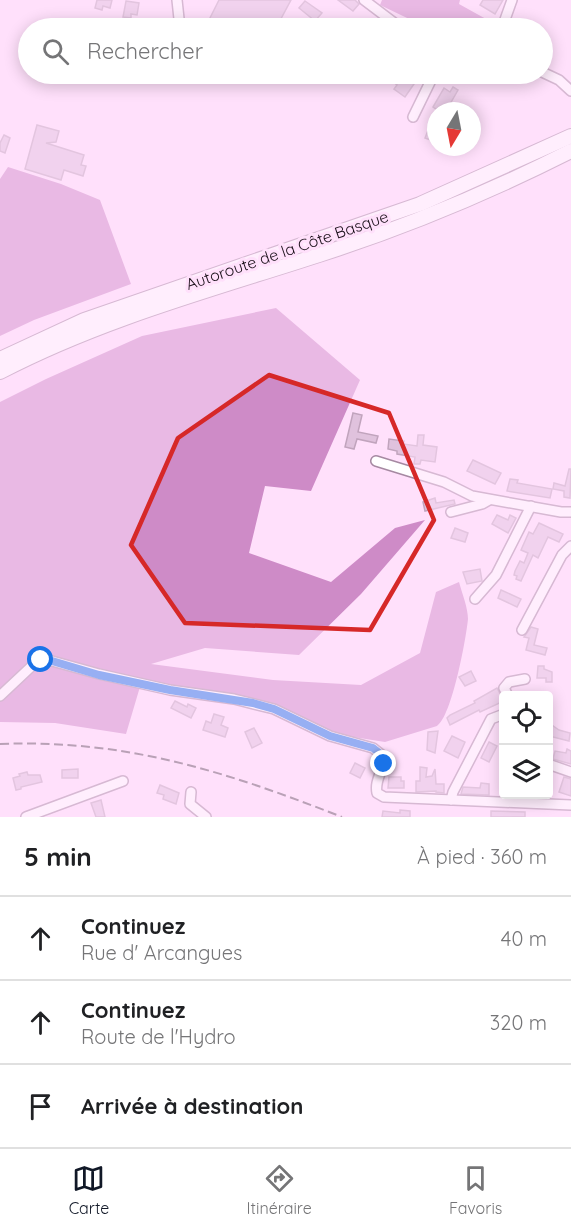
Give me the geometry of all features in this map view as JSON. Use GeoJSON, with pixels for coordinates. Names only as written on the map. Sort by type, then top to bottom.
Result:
{"type":"FeatureCollection","features":[{"type":"Feature","properties":{"kind":"highway","name":"Autoroute de la Côte Basque"},"geometry":{"type":"LineString","coordinates":[[0,359],[95,316],[420,204],[571,136]]}},
{"type":"Feature","properties":{"kind":"highway","name":"Autoroute de la Côte Basque"},"geometry":{"type":"LineString","coordinates":[[0,372],[90,330],[152,307],[321,254],[428,217],[523,176],[571,151]]}},
{"type":"Feature","properties":{"kind":"street"},"geometry":{"type":"LineString","coordinates":[[177,0],[179,18]]}},
{"type":"Feature","properties":{"kind":"street"},"geometry":{"type":"LineString","coordinates":[[364,0],[388,18]]}},
{"type":"Feature","properties":{"kind":"street"},"geometry":{"type":"LineString","coordinates":[[506,18],[512,0]]}},
{"type":"Feature","properties":{"kind":"street"},"geometry":{"type":"LineString","coordinates":[[553,77],[571,91]]}},
{"type":"Feature","properties":{"kind":"street"},"geometry":{"type":"LineString","coordinates":[[413,117],[429,84]]}},
{"type":"Feature","properties":{"kind":"street"},"geometry":{"type":"LineString","coordinates":[[376,461],[444,482],[472,496],[571,512]]}},
{"type":"Feature","properties":{"kind":"street"},"geometry":{"type":"LineString","coordinates":[[451,512],[489,500]]}},
{"type":"Feature","properties":{"kind":"street"},"geometry":{"type":"LineString","coordinates":[[475,599],[496,575],[531,506]]}},
{"type":"Feature","properties":{"kind":"street"},"geometry":{"type":"LineString","coordinates":[[522,630],[562,555],[571,546]]}},
{"type":"Feature","properties":{"kind":"street"},"geometry":{"type":"LineString","coordinates":[[0,696],[41,660],[52,661],[160,688],[234,699],[274,709],[330,736],[373,748],[383,756],[384,764],[375,785],[377,793],[384,797],[571,805]]}},
{"type":"Feature","properties":{"kind":"street"},"geometry":{"type":"LineString","coordinates":[[506,691],[504,688],[509,682],[525,679]]}},
{"type":"Feature","properties":{"kind":"street"},"geometry":{"type":"LineString","coordinates":[[451,800],[491,719],[499,716]]}},
{"type":"Feature","properties":{"kind":"street"},"geometry":{"type":"LineString","coordinates":[[553,765],[571,772]]}},
{"type":"Feature","properties":{"kind":"street"},"geometry":{"type":"LineString","coordinates":[[26,817],[123,781]]}},
{"type":"Feature","properties":{"kind":"street"},"geometry":{"type":"LineString","coordinates":[[191,792],[190,804],[206,817]]}},
{"type":"Feature","properties":{"kind":"highlighted area"},"geometry":{"type":"Polygon","coordinates":[[[269,375],[389,413],[434,520],[370,630],[185,623],[131,545],[178,438],[269,375]]]}},
{"type":"Feature","properties":{"kind":"shaded area"},"geometry":{"type":"Polygon","coordinates":[[[382,0],[460,0],[459,4],[484,18],[407,18],[380,5],[382,0]]]}},
{"type":"Feature","properties":{"kind":"shaded area"},"geometry":{"type":"Polygon","coordinates":[[[8,167],[61,184],[100,200],[131,284],[34,320],[0,336],[0,179],[8,167]]]}},
{"type":"Feature","properties":{"kind":"shaded area"},"geometry":{"type":"Polygon","coordinates":[[[276,308],[360,380],[311,491],[265,486],[249,553],[331,582],[395,528],[425,520],[361,594],[299,655],[205,648],[151,664],[273,680],[361,685],[420,653],[436,592],[459,582],[468,619],[453,693],[443,719],[437,726],[385,742],[334,734],[212,692],[142,680],[126,734],[55,723],[0,722],[0,402],[142,336],[276,308]]]}},
{"type":"Feature","properties":{"kind":"building"},"geometry":{"type":"Polygon","coordinates":[[[97,0],[112,0],[110,8],[103,6],[102,10],[95,8],[97,0]]]}},
{"type":"Feature","properties":{"kind":"building"},"geometry":{"type":"Polygon","coordinates":[[[219,0],[291,0],[281,18],[210,18],[219,0]]]}},
{"type":"Feature","properties":{"kind":"building"},"geometry":{"type":"Polygon","coordinates":[[[338,0],[355,0],[359,4],[353,11],[338,0]]]}},
{"type":"Feature","properties":{"kind":"building"},"geometry":{"type":"Polygon","coordinates":[[[483,0],[503,0],[495,14],[480,5],[483,0]]]}},
{"type":"Feature","properties":{"kind":"building"},"geometry":{"type":"Polygon","coordinates":[[[126,1],[139,3],[137,15],[131,14],[131,18],[123,17],[126,1]]]}},
{"type":"Feature","properties":{"kind":"building"},"geometry":{"type":"Polygon","coordinates":[[[305,1],[322,13],[318,18],[311,18],[299,8],[305,1]]]}},
{"type":"Feature","properties":{"kind":"building"},"geometry":{"type":"Polygon","coordinates":[[[414,84],[405,97],[394,89],[397,85],[414,84]]]}},
{"type":"Feature","properties":{"kind":"building"},"geometry":{"type":"Polygon","coordinates":[[[453,87],[458,90],[451,102],[436,102],[444,88],[450,92],[453,87]]]}},
{"type":"Feature","properties":{"kind":"building"},"geometry":{"type":"Polygon","coordinates":[[[37,125],[59,131],[56,142],[46,143],[84,155],[81,165],[86,166],[83,176],[64,170],[61,180],[25,169],[37,125]]]}},
{"type":"Feature","properties":{"kind":"building"},"geometry":{"type":"Polygon","coordinates":[[[4,135],[10,138],[5,153],[0,151],[0,143],[4,135]]]}},
{"type":"Feature","properties":{"kind":"building"},"geometry":{"type":"Polygon","coordinates":[[[353,413],[362,415],[358,432],[378,436],[376,443],[357,439],[354,449],[345,447],[353,413]]]}},
{"type":"Feature","properties":{"kind":"building"},"geometry":{"type":"Polygon","coordinates":[[[418,435],[424,435],[423,445],[437,447],[435,462],[421,460],[420,464],[414,464],[415,457],[397,454],[397,451],[388,449],[389,439],[417,446],[418,435]]]}},
{"type":"Feature","properties":{"kind":"building"},"geometry":{"type":"Polygon","coordinates":[[[473,460],[501,473],[495,484],[467,471],[473,460]]]}},
{"type":"Feature","properties":{"kind":"building"},"geometry":{"type":"Polygon","coordinates":[[[569,469],[571,469],[570,498],[564,497],[564,491],[553,489],[554,483],[565,486],[569,469]]]}},
{"type":"Feature","properties":{"kind":"building"},"geometry":{"type":"Polygon","coordinates":[[[510,479],[518,480],[517,483],[552,489],[550,498],[507,491],[510,479]]]}},
{"type":"Feature","properties":{"kind":"building"},"geometry":{"type":"Polygon","coordinates":[[[435,498],[436,503],[454,500],[455,504],[425,511],[423,502],[435,498]]]}},
{"type":"Feature","properties":{"kind":"building"},"geometry":{"type":"Polygon","coordinates":[[[497,515],[508,520],[510,515],[516,518],[508,533],[492,524],[497,515]]]}},
{"type":"Feature","properties":{"kind":"building"},"geometry":{"type":"Polygon","coordinates":[[[539,523],[563,534],[559,542],[548,537],[538,558],[533,555],[521,581],[516,579],[515,571],[520,561],[524,563],[528,553],[521,550],[529,532],[533,534],[539,523]]]}},
{"type":"Feature","properties":{"kind":"building"},"geometry":{"type":"Polygon","coordinates":[[[455,528],[468,533],[465,542],[451,538],[455,528]]]}},
{"type":"Feature","properties":{"kind":"building"},"geometry":{"type":"Polygon","coordinates":[[[480,569],[482,581],[467,584],[463,572],[480,569]]]}},
{"type":"Feature","properties":{"kind":"building"},"geometry":{"type":"Polygon","coordinates":[[[501,590],[521,599],[517,607],[498,598],[501,590]]]}},
{"type":"Feature","properties":{"kind":"building"},"geometry":{"type":"Polygon","coordinates":[[[531,627],[538,629],[534,645],[547,648],[545,655],[526,650],[529,638],[524,637],[531,627]]]}},
{"type":"Feature","properties":{"kind":"building"},"geometry":{"type":"Polygon","coordinates":[[[538,666],[544,666],[544,669],[552,672],[552,682],[546,682],[546,678],[537,678],[538,666]]]}},
{"type":"Feature","properties":{"kind":"building"},"geometry":{"type":"Polygon","coordinates":[[[471,671],[476,681],[465,686],[459,677],[471,671]]]}},
{"type":"Feature","properties":{"kind":"building"},"geometry":{"type":"Polygon","coordinates":[[[497,688],[499,692],[499,703],[480,712],[479,710],[450,725],[447,718],[450,715],[475,703],[474,701],[497,688]]]}},
{"type":"Feature","properties":{"kind":"building"},"geometry":{"type":"Polygon","coordinates":[[[175,701],[187,707],[188,704],[196,708],[191,718],[171,708],[175,701]]]}},
{"type":"Feature","properties":{"kind":"building"},"geometry":{"type":"Polygon","coordinates":[[[214,714],[224,717],[221,725],[228,728],[225,737],[203,730],[206,721],[211,723],[214,714]]]}},
{"type":"Feature","properties":{"kind":"building"},"geometry":{"type":"Polygon","coordinates":[[[553,726],[570,733],[569,741],[553,737],[553,726]]]}},
{"type":"Feature","properties":{"kind":"building"},"geometry":{"type":"Polygon","coordinates":[[[254,728],[262,743],[252,748],[245,732],[254,728]]]}},
{"type":"Feature","properties":{"kind":"building"},"geometry":{"type":"Polygon","coordinates":[[[438,731],[435,753],[427,750],[428,732],[438,731]]]}},
{"type":"Feature","properties":{"kind":"building"},"geometry":{"type":"Polygon","coordinates":[[[452,736],[465,742],[458,758],[444,751],[452,736]]]}},
{"type":"Feature","properties":{"kind":"building"},"geometry":{"type":"Polygon","coordinates":[[[489,742],[497,746],[489,762],[481,758],[489,742]]]}},
{"type":"Feature","properties":{"kind":"building"},"geometry":{"type":"Polygon","coordinates":[[[567,749],[571,751],[571,764],[553,759],[555,751],[566,753],[567,749]]]}},
{"type":"Feature","properties":{"kind":"building"},"geometry":{"type":"Polygon","coordinates":[[[355,763],[365,768],[360,778],[350,773],[355,763]]]}},
{"type":"Feature","properties":{"kind":"building"},"geometry":{"type":"Polygon","coordinates":[[[420,767],[427,768],[426,777],[432,776],[435,769],[436,784],[444,784],[444,793],[416,792],[416,781],[420,781],[420,767]]]}},
{"type":"Feature","properties":{"kind":"building"},"geometry":{"type":"Polygon","coordinates":[[[78,769],[78,778],[62,778],[62,770],[78,769]]]}},
{"type":"Feature","properties":{"kind":"building"},"geometry":{"type":"Polygon","coordinates":[[[27,772],[28,775],[40,775],[42,782],[16,790],[13,778],[27,772]]]}},
{"type":"Feature","properties":{"kind":"building"},"geometry":{"type":"Polygon","coordinates":[[[389,777],[401,777],[401,781],[404,781],[404,788],[388,788],[389,777]]]}},
{"type":"Feature","properties":{"kind":"building"},"geometry":{"type":"Polygon","coordinates":[[[564,777],[571,779],[571,796],[559,792],[564,777]]]}},
{"type":"Feature","properties":{"kind":"building"},"geometry":{"type":"Polygon","coordinates":[[[481,783],[489,784],[489,795],[461,794],[463,787],[480,788],[481,783]]]}},
{"type":"Feature","properties":{"kind":"building"},"geometry":{"type":"Polygon","coordinates":[[[160,785],[179,793],[176,804],[163,799],[164,795],[157,793],[160,785]]]}},
{"type":"Feature","properties":{"kind":"building"},"geometry":{"type":"Polygon","coordinates":[[[101,800],[105,817],[96,817],[91,803],[101,800]]]}},
{"type":"Feature","properties":{"kind":"building"},"geometry":{"type":"Polygon","coordinates":[[[400,810],[410,811],[410,817],[382,817],[383,811],[400,813],[400,810]]]}},
{"type":"Feature","properties":{"kind":"building"},"geometry":{"type":"Polygon","coordinates":[[[491,811],[525,812],[525,817],[491,817],[491,811]]]}},
{"type":"Feature","properties":{"kind":"railway"},"geometry":{"type":"LineString","coordinates":[[0,744],[46,744],[133,753],[216,773],[342,817]]}},
{"type":"Feature","properties":{"kind":"route"},"geometry":{"type":"LineString","coordinates":[[41,660],[170,690],[234,699],[274,709],[330,736],[373,748],[383,756],[384,764]]}}]}
